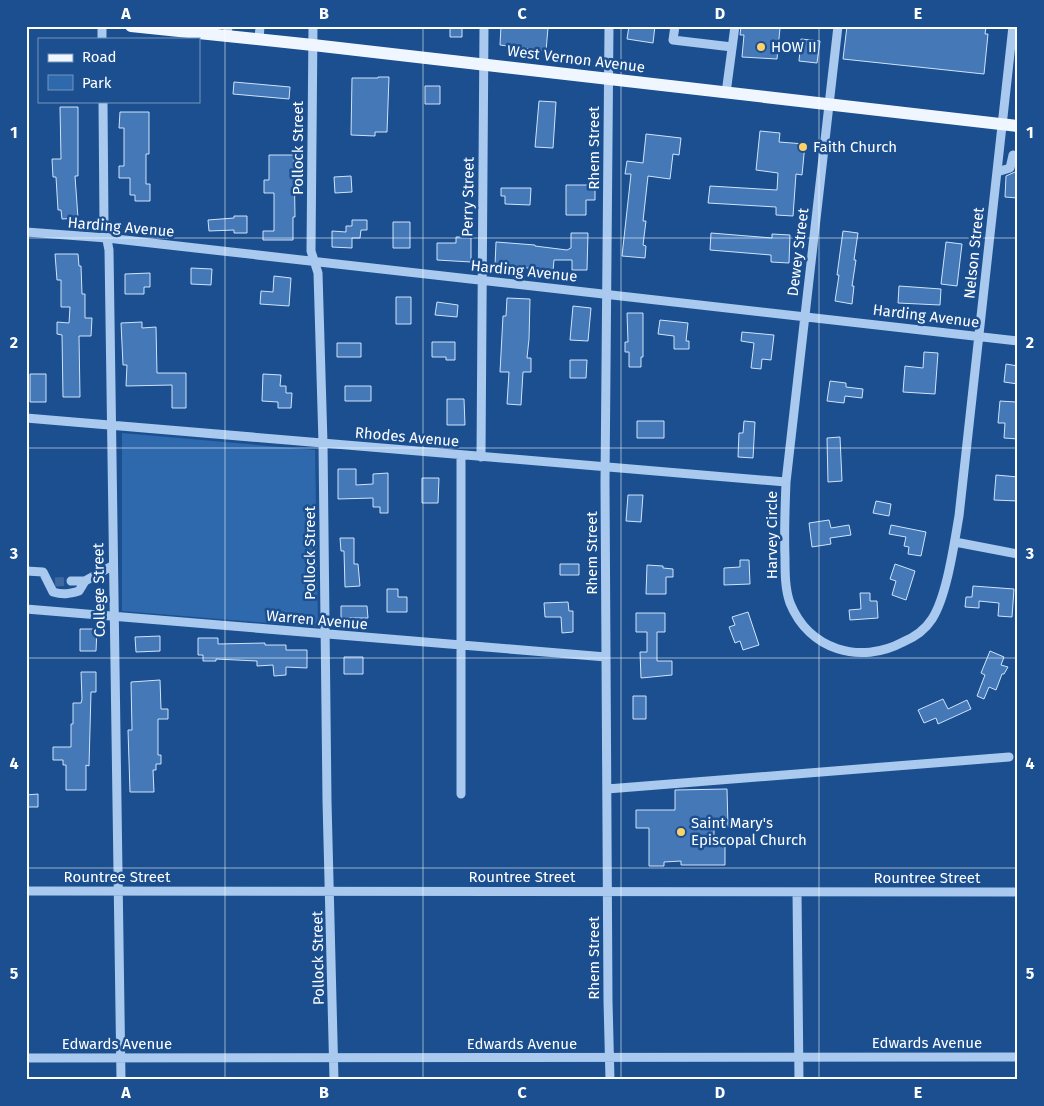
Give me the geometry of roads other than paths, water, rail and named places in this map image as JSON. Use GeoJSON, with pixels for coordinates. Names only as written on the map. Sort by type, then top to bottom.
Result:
{"type":"FeatureCollection","features":[{"type":"Feature","properties":{"kind":"main road","name":"West Vernon Avenue"},"geometry":{"type":"LineString","coordinates":[[131,26],[228,31],[258,40],[1018,126]]}},
{"type":"Feature","properties":{"kind":"street"},"geometry":{"type":"LineString","coordinates":[[258,40],[260,26]]}},
{"type":"Feature","properties":{"kind":"street","name":"Pollock Street"},"geometry":{"type":"LineString","coordinates":[[313,26],[311,251],[318,273],[323,443],[324,634],[334,1080]]}},
{"type":"Feature","properties":{"kind":"street","name":"Perry Street"},"geometry":{"type":"LineString","coordinates":[[481,457],[484,26]]}},
{"type":"Feature","properties":{"kind":"street","name":"Rhem Street"},"geometry":{"type":"LineString","coordinates":[[609,26],[605,466],[606,789],[610,1080]]}},
{"type":"Feature","properties":{"kind":"street"},"geometry":{"type":"LineString","coordinates":[[675,26],[673,40],[732,47]]}},
{"type":"Feature","properties":{"kind":"street"},"geometry":{"type":"LineString","coordinates":[[726,93],[734,26]]}},
{"type":"Feature","properties":{"kind":"street","name":"Dewey Street"},"geometry":{"type":"LineString","coordinates":[[786,482],[838,26]]}},
{"type":"Feature","properties":{"kind":"street","name":"Nelson Street"},"geometry":{"type":"LineString","coordinates":[[954,542],[965,467],[1013,26]]}},
{"type":"Feature","properties":{"kind":"street","name":"College Street"},"geometry":{"type":"LineString","coordinates":[[103,102],[104,225],[109,250],[112,566],[121,1080]]}},
{"type":"Feature","properties":{"kind":"street"},"geometry":{"type":"LineString","coordinates":[[997,172],[1010,168],[1015,155],[999,154]]}},
{"type":"Feature","properties":{"kind":"street","name":"Harding Avenue"},"geometry":{"type":"LineString","coordinates":[[26,232],[107,238],[1018,340]]}},
{"type":"Feature","properties":{"kind":"street","name":"Rhodes Avenue"},"geometry":{"type":"LineString","coordinates":[[26,418],[786,482]]}},
{"type":"Feature","properties":{"kind":"street"},"geometry":{"type":"LineString","coordinates":[[460,456],[461,794]]}},
{"type":"Feature","properties":{"kind":"street","name":"Harvey Circle"},"geometry":{"type":"LineString","coordinates":[[786,482],[784,541],[785,580],[788,596],[795,613],[809,632],[842,652],[879,652],[906,641],[926,627],[940,601],[954,542]]}},
{"type":"Feature","properties":{"kind":"street"},"geometry":{"type":"LineString","coordinates":[[954,542],[1018,554]]}},
{"type":"Feature","properties":{"kind":"street"},"geometry":{"type":"LineString","coordinates":[[71,581],[84,581],[112,566]]}},
{"type":"Feature","properties":{"kind":"street"},"geometry":{"type":"LineString","coordinates":[[26,571],[43,572],[52,582],[53,592],[70,594],[79,591],[84,581]]}},
{"type":"Feature","properties":{"kind":"street","name":"Warren Avenue"},"geometry":{"type":"LineString","coordinates":[[26,609],[606,657]]}},
{"type":"Feature","properties":{"kind":"street"},"geometry":{"type":"LineString","coordinates":[[606,789],[1009,757]]}},
{"type":"Feature","properties":{"kind":"street","name":"Rountree Street"},"geometry":{"type":"LineString","coordinates":[[26,891],[1018,892]]}},
{"type":"Feature","properties":{"kind":"street"},"geometry":{"type":"LineString","coordinates":[[798,892],[799,1080]]}},
{"type":"Feature","properties":{"kind":"street","name":"Edwards Avenue"},"geometry":{"type":"LineString","coordinates":[[26,1058],[1018,1057]]}},
{"type":"Feature","properties":{"kind":"tunnel"},"geometry":{"type":"LineString","coordinates":[[55,582],[71,581]]}},
{"type":"Feature","properties":{"kind":"place","name":"HOW II"},"geometry":{"type":"Point","coordinates":[761,47]}},
{"type":"Feature","properties":{"kind":"place","name":"Faith Church"},"geometry":{"type":"Point","coordinates":[803,147]}},
{"type":"Feature","properties":{"kind":"place","name":"Saint Mary's Episcopal Church"},"geometry":{"type":"Point","coordinates":[681,832]}}]}
